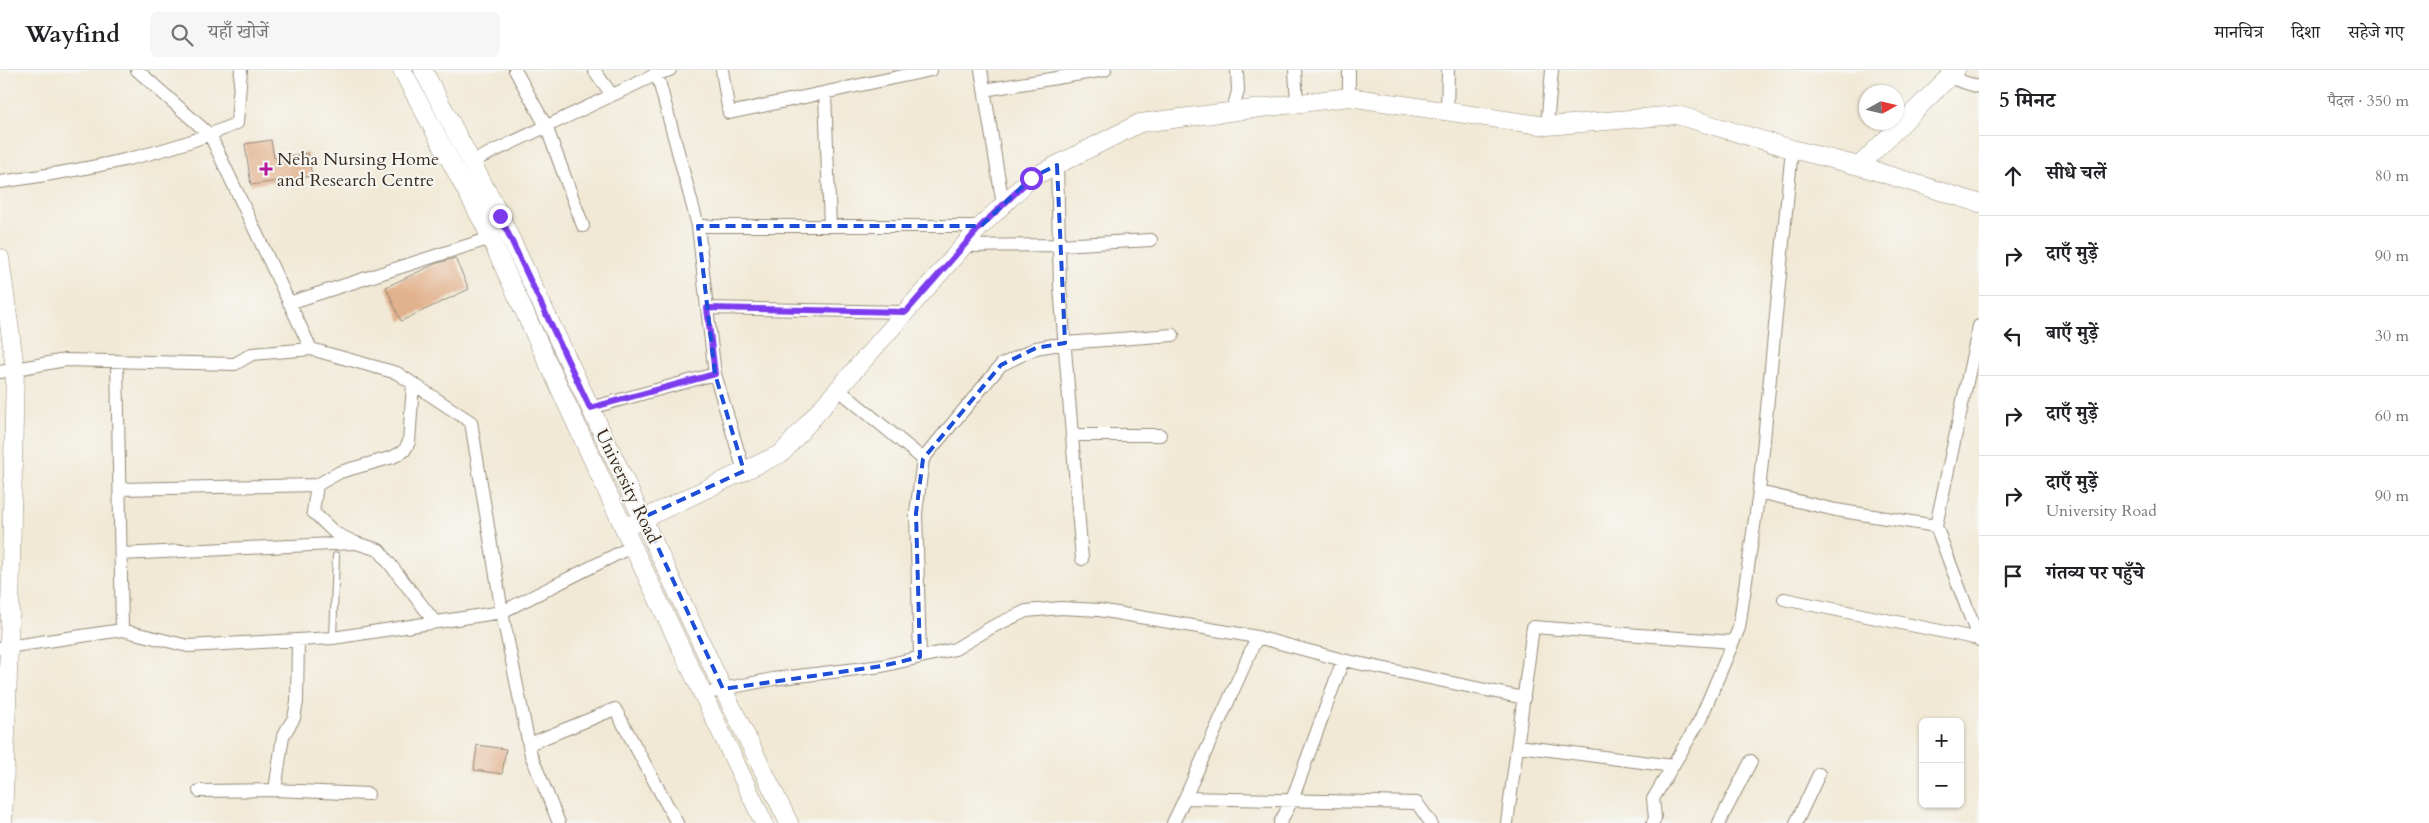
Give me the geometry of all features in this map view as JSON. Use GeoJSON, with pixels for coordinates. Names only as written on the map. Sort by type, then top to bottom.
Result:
{"type":"FeatureCollection","features":[{"type":"Feature","properties":{"kind":"street"},"geometry":{"type":"LineString","coordinates":[[137,70],[210,135],[311,349]]}},
{"type":"Feature","properties":{"kind":"street"},"geometry":{"type":"LineString","coordinates":[[0,182],[58,174],[130,157],[210,135],[237,123],[241,70]]}},
{"type":"Feature","properties":{"kind":"street","name":"University Road"},"geometry":{"type":"LineString","coordinates":[[402,70],[490,238],[632,546],[764,823]]}},
{"type":"Feature","properties":{"kind":"street","name":"University Road"},"geometry":{"type":"LineString","coordinates":[[423,70],[500,216],[590,408],[644,517],[722,689],[789,823]]}},
{"type":"Feature","properties":{"kind":"street"},"geometry":{"type":"LineString","coordinates":[[515,70],[546,126],[583,226]]}},
{"type":"Feature","properties":{"kind":"street"},"geometry":{"type":"LineString","coordinates":[[594,70],[612,95]]}},
{"type":"Feature","properties":{"kind":"street"},"geometry":{"type":"LineString","coordinates":[[472,162],[656,72],[670,70]]}},
{"type":"Feature","properties":{"kind":"street"},"geometry":{"type":"LineString","coordinates":[[722,70],[729,113],[931,70]]}},
{"type":"Feature","properties":{"kind":"street"},"geometry":{"type":"LineString","coordinates":[[981,70],[1003,205]]}},
{"type":"Feature","properties":{"kind":"street"},"geometry":{"type":"LineString","coordinates":[[984,90],[1105,70]]}},
{"type":"Feature","properties":{"kind":"street"},"geometry":{"type":"LineString","coordinates":[[1232,113],[1238,90],[1237,70]]}},
{"type":"Feature","properties":{"kind":"street"},"geometry":{"type":"LineString","coordinates":[[1295,70],[1297,104]]}},
{"type":"Feature","properties":{"kind":"street"},"geometry":{"type":"LineString","coordinates":[[1349,70],[1349,97]]}},
{"type":"Feature","properties":{"kind":"street"},"geometry":{"type":"LineString","coordinates":[[1447,112],[1448,70]]}},
{"type":"Feature","properties":{"kind":"street"},"geometry":{"type":"LineString","coordinates":[[1547,126],[1552,70]]}},
{"type":"Feature","properties":{"kind":"street"},"geometry":{"type":"LineString","coordinates":[[656,72],[698,226],[715,374],[744,471]]}},
{"type":"Feature","properties":{"kind":"street"},"geometry":{"type":"LineString","coordinates":[[1859,166],[1953,74],[1979,87]]}},
{"type":"Feature","properties":{"kind":"street"},"geometry":{"type":"LineString","coordinates":[[825,93],[830,226]]}},
{"type":"Feature","properties":{"kind":"street"},"geometry":{"type":"LineString","coordinates":[[624,528],[782,453],[981,226],[1031,178],[1140,123],[1349,97],[1547,126],[1677,115],[1792,149],[1859,166],[1979,203]]}},
{"type":"Feature","properties":{"kind":"street"},"geometry":{"type":"LineString","coordinates":[[1651,821],[1653,799],[1700,720],[1739,628],[1759,492],[1792,149]]}},
{"type":"Feature","properties":{"kind":"street"},"geometry":{"type":"LineString","coordinates":[[1057,165],[1059,245],[1065,343],[1082,559]]}},
{"type":"Feature","properties":{"kind":"street"},"geometry":{"type":"LineString","coordinates":[[698,226],[981,226]]}},
{"type":"Feature","properties":{"kind":"street"},"geometry":{"type":"LineString","coordinates":[[289,303],[490,238]]}},
{"type":"Feature","properties":{"kind":"street"},"geometry":{"type":"LineString","coordinates":[[964,246],[1059,245],[1151,240]]}},
{"type":"Feature","properties":{"kind":"street"},"geometry":{"type":"LineString","coordinates":[[0,258],[7,370],[3,823]]}},
{"type":"Feature","properties":{"kind":"street"},"geometry":{"type":"LineString","coordinates":[[707,308],[906,312]]}},
{"type":"Feature","properties":{"kind":"street"},"geometry":{"type":"LineString","coordinates":[[1979,326],[1975,366],[1936,526],[1979,639]]}},
{"type":"Feature","properties":{"kind":"street"},"geometry":{"type":"LineString","coordinates":[[920,657],[916,512],[923,460],[1001,365],[1036,348],[1065,343],[1173,335]]}},
{"type":"Feature","properties":{"kind":"street"},"geometry":{"type":"LineString","coordinates":[[7,370],[65,360],[235,364],[252,354],[311,349],[397,373],[470,422],[502,612],[531,754],[559,823]]}},
{"type":"Feature","properties":{"kind":"street"},"geometry":{"type":"LineString","coordinates":[[117,362],[122,630]]}},
{"type":"Feature","properties":{"kind":"street"},"geometry":{"type":"LineString","coordinates":[[590,408],[715,374]]}},
{"type":"Feature","properties":{"kind":"street"},"geometry":{"type":"LineString","coordinates":[[120,489],[317,485],[340,472],[404,452],[409,442],[414,384]]}},
{"type":"Feature","properties":{"kind":"street"},"geometry":{"type":"LineString","coordinates":[[838,389],[923,460]]}},
{"type":"Feature","properties":{"kind":"street"},"geometry":{"type":"LineString","coordinates":[[1072,435],[1160,435]]}},
{"type":"Feature","properties":{"kind":"street"},"geometry":{"type":"LineString","coordinates":[[317,485],[313,512],[335,533],[356,543],[379,550],[435,622]]}},
{"type":"Feature","properties":{"kind":"street"},"geometry":{"type":"LineString","coordinates":[[1759,492],[1836,510],[1936,526]]}},
{"type":"Feature","properties":{"kind":"street"},"geometry":{"type":"LineString","coordinates":[[121,554],[356,543]]}},
{"type":"Feature","properties":{"kind":"street"},"geometry":{"type":"LineString","coordinates":[[4,648],[122,630],[188,646],[333,638],[502,612],[632,546]]}},
{"type":"Feature","properties":{"kind":"street"},"geometry":{"type":"LineString","coordinates":[[1784,598],[1979,639]]}},
{"type":"Feature","properties":{"kind":"street"},"geometry":{"type":"LineString","coordinates":[[704,695],[722,689],[773,679],[882,666],[954,649],[1026,610],[1061,608],[1099,610],[1257,637],[1343,660],[1524,698]]}},
{"type":"Feature","properties":{"kind":"street"},"geometry":{"type":"LineString","coordinates":[[1507,823],[1534,627],[1733,642]]}},
{"type":"Feature","properties":{"kind":"street"},"geometry":{"type":"LineString","coordinates":[[1173,823],[1257,637]]}},
{"type":"Feature","properties":{"kind":"street"},"geometry":{"type":"LineString","coordinates":[[275,790],[283,736],[294,718],[297,702],[298,640]]}},
{"type":"Feature","properties":{"kind":"street"},"geometry":{"type":"LineString","coordinates":[[1280,823],[1292,800],[1343,660]]}},
{"type":"Feature","properties":{"kind":"street"},"geometry":{"type":"LineString","coordinates":[[529,744],[615,709],[677,823]]}},
{"type":"Feature","properties":{"kind":"street"},"geometry":{"type":"LineString","coordinates":[[1518,746],[1673,766]]}},
{"type":"Feature","properties":{"kind":"street"},"geometry":{"type":"LineString","coordinates":[[1719,823],[1751,761]]}},
{"type":"Feature","properties":{"kind":"street"},"geometry":{"type":"LineString","coordinates":[[1796,823],[1819,774]]}},
{"type":"Feature","properties":{"kind":"street"},"geometry":{"type":"LineString","coordinates":[[199,791],[275,790],[368,794]]}},
{"type":"Feature","properties":{"kind":"street"},"geometry":{"type":"LineString","coordinates":[[1185,798],[1417,803],[1431,823]]}},
{"type":"Feature","properties":{"kind":"lane"},"geometry":{"type":"LineString","coordinates":[[333,638],[336,556]]}},
{"type":"Feature","properties":{"kind":"highlighted area"},"geometry":{"type":"Polygon","coordinates":[[[1057,165],[1065,343],[1036,348],[1001,365],[923,459],[916,513],[920,657],[882,666],[723,689],[644,517],[744,471],[715,374],[698,226],[981,226],[1031,178],[1057,165]]]}},
{"type":"Feature","properties":{"kind":"building"},"geometry":{"type":"Polygon","coordinates":[[[271,140],[274,158],[308,153],[312,176],[251,185],[245,144],[271,140]]]}},
{"type":"Feature","properties":{"kind":"building"},"geometry":{"type":"Polygon","coordinates":[[[455,258],[469,289],[401,321],[386,287],[435,264],[455,258]]]}},
{"type":"Feature","properties":{"kind":"building"},"geometry":{"type":"Polygon","coordinates":[[[477,745],[506,749],[502,774],[474,770],[477,745]]]}},
{"type":"Feature","properties":{"kind":"place","name":"Neha Nursing Home and Research Centre"},"geometry":{"type":"Point","coordinates":[266,169]}},
{"type":"Feature","properties":{"kind":"route"},"geometry":{"type":"LineString","coordinates":[[500,216],[590,408],[715,374],[707,308],[906,312],[981,226],[1031,178]]}}]}
